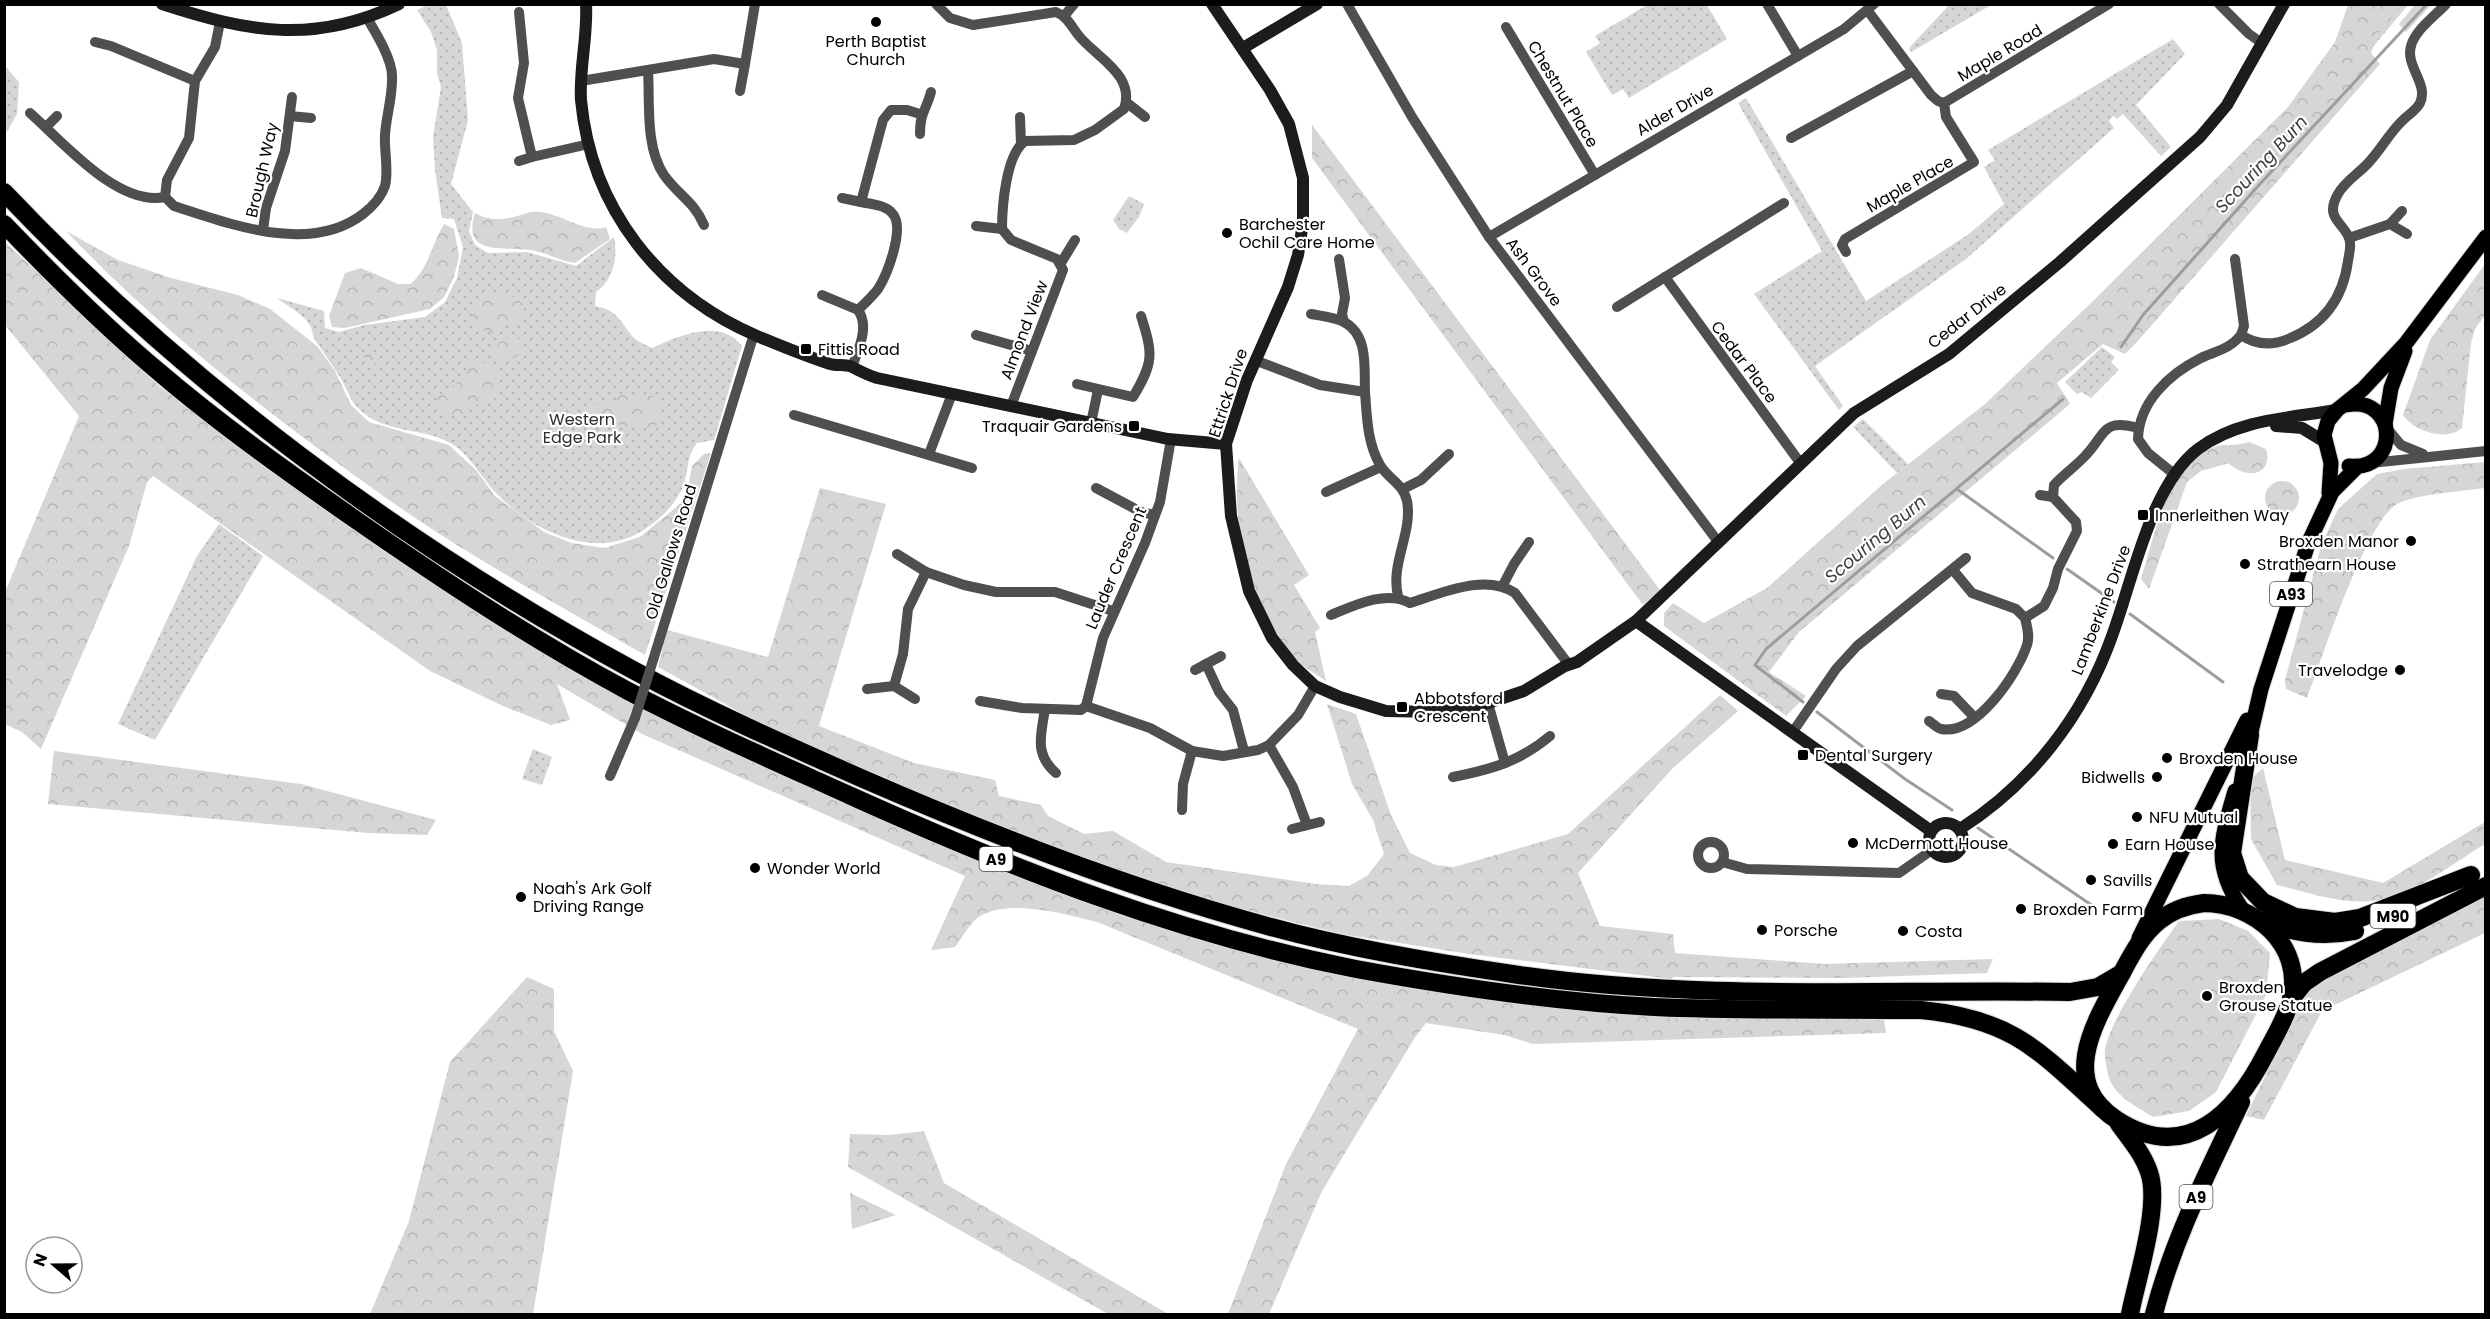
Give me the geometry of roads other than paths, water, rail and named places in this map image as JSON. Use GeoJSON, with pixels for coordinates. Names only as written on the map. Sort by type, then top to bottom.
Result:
{"type":"FeatureCollection","features":[{"type":"Feature","properties":{"kind":"highway","name":"A9"},"geometry":{"type":"LineString","coordinates":[[4,192],[103,293],[172,352],[314,464],[429,547],[550,623],[636,671],[738,723],[936,811],[1055,858],[1197,906],[1276,929],[1360,948],[1533,977],[1656,989],[2070,992],[2098,987],[2126,965]]}},
{"type":"Feature","properties":{"kind":"highway","name":"A9"},"geometry":{"type":"LineString","coordinates":[[4,224],[156,370],[301,481],[418,563],[538,640],[628,691],[729,741],[926,830],[1045,878],[1190,927],[1271,950],[1355,968],[1520,996],[1655,1007],[1921,1010],[1963,1015],[1996,1026],[2022,1039],[2110,1114],[2152,1135],[2165,1136],[2193,1132],[2217,1119],[2250,1084]]}},
{"type":"Feature","properties":{"kind":"highway","name":"M90"},"geometry":{"type":"LineString","coordinates":[[2250,735],[2233,837],[2235,867],[2247,888],[2263,902],[2282,912],[2310,921],[2335,922],[2360,918],[2478,871]]}},
{"type":"Feature","properties":{"kind":"highway","name":"M90"},"geometry":{"type":"LineString","coordinates":[[2248,912],[2282,927],[2310,933],[2337,934],[2355,931],[2404,910],[2478,871]]}},
{"type":"Feature","properties":{"kind":"highway","name":"M90"},"geometry":{"type":"LineString","coordinates":[[2291,999],[2304,983],[2320,972],[2486,886]]}},
{"type":"Feature","properties":{"kind":"highway","name":"A9"},"geometry":{"type":"LineString","coordinates":[[2130,1314],[2153,1196],[2149,1172],[2144,1161],[2088,1079],[2086,1046],[2093,1025],[2126,965],[2151,928],[2181,908],[2217,903],[2248,912],[2276,935],[2287,955],[2292,976],[2291,999],[2191,1208],[2168,1263],[2154,1314]]}},
{"type":"Feature","properties":{"kind":"main road","name":"A93"},"geometry":{"type":"LineString","coordinates":[[2326,502],[2331,476],[2325,428],[2341,407],[2379,373],[2419,328],[2486,237]]}},
{"type":"Feature","properties":{"kind":"main road","name":"A93"},"geometry":{"type":"LineString","coordinates":[[2248,912],[2227,883],[2221,854],[2222,838],[2261,689],[2303,559],[2326,502],[2339,482],[2383,451],[2397,370],[2419,328]]}},
{"type":"Feature","properties":{"kind":"main road"},"geometry":{"type":"LineString","coordinates":[[2341,407],[2369,406],[2386,426]]}},
{"type":"Feature","properties":{"kind":"main road"},"geometry":{"type":"LineString","coordinates":[[2327,446],[2343,464],[2364,465]]}},
{"type":"Feature","properties":{"kind":"main road","name":"A93"},"geometry":{"type":"LineString","coordinates":[[2126,965],[2152,909],[2230,758],[2261,689]]}},
{"type":"Feature","properties":{"kind":"street"},"geometry":{"type":"LineString","coordinates":[[162,4],[220,22],[258,30],[290,32],[324,29],[367,18],[399,4]]}},
{"type":"Feature","properties":{"kind":"street"},"geometry":{"type":"LineString","coordinates":[[586,4],[581,100],[588,144],[600,183],[618,219],[650,262],[696,303],[754,334],[831,364],[852,367],[877,378],[1171,439],[1226,444]]}},
{"type":"Feature","properties":{"kind":"street"},"geometry":{"type":"LineString","coordinates":[[740,91],[755,4]]}},
{"type":"Feature","properties":{"kind":"street"},"geometry":{"type":"LineString","coordinates":[[936,4],[950,18],[973,25],[1056,12],[1065,15],[1080,37],[1116,72],[1124,89],[1126,102],[1124,109],[1081,137],[1051,142],[1029,140],[1021,144],[1015,154],[1006,187],[1002,230]]}},
{"type":"Feature","properties":{"kind":"street"},"geometry":{"type":"LineString","coordinates":[[1065,15],[1074,4]]}},
{"type":"Feature","properties":{"kind":"street","name":"Ettrick Drive"},"geometry":{"type":"LineString","coordinates":[[1212,4],[1243,48],[1289,124],[1299,159],[1304,195],[1298,255],[1288,287],[1247,380],[1226,444],[1231,516],[1249,591],[1259,615],[1282,652],[1315,686],[1340,697],[1386,711],[1438,712],[1488,702],[1524,690],[1586,657],[1636,621]]}},
{"type":"Feature","properties":{"kind":"street"},"geometry":{"type":"LineString","coordinates":[[1243,48],[1317,4]]}},
{"type":"Feature","properties":{"kind":"street","name":"Ash Grove"},"geometry":{"type":"LineString","coordinates":[[1347,4],[1412,117],[1489,237],[1719,543]]}},
{"type":"Feature","properties":{"kind":"street"},"geometry":{"type":"LineString","coordinates":[[1767,4],[1798,56]]}},
{"type":"Feature","properties":{"kind":"street","name":"Maple Road"},"geometry":{"type":"LineString","coordinates":[[1944,103],[2109,4]]}},
{"type":"Feature","properties":{"kind":"street"},"geometry":{"type":"LineString","coordinates":[[2219,4],[2249,34],[2262,43]]}},
{"type":"Feature","properties":{"kind":"street","name":"Cedar Drive"},"geometry":{"type":"LineString","coordinates":[[1636,621],[1854,413],[1949,354],[2060,262],[2200,137],[2226,105],[2284,4]]}},
{"type":"Feature","properties":{"kind":"street"},"geometry":{"type":"LineString","coordinates":[[2241,335],[2265,344],[2285,340],[2308,331],[2329,312],[2342,288],[2348,262],[2349,238],[2336,221],[2334,205],[2338,193],[2369,163],[2394,129],[2420,103],[2422,92],[2410,60],[2411,45],[2418,33],[2446,4]]}},
{"type":"Feature","properties":{"kind":"street"},"geometry":{"type":"LineString","coordinates":[[1871,8],[1934,99],[1944,103]]}},
{"type":"Feature","properties":{"kind":"street","name":"Alder Drive"},"geometry":{"type":"LineString","coordinates":[[1489,237],[1852,24],[1871,8]]}},
{"type":"Feature","properties":{"kind":"street"},"geometry":{"type":"LineString","coordinates":[[519,12],[524,63],[518,98],[532,157]]}},
{"type":"Feature","properties":{"kind":"street"},"geometry":{"type":"LineString","coordinates":[[30,113],[101,176],[137,196],[165,197],[174,206],[263,230],[324,233],[355,220],[375,204],[384,187],[384,140],[392,78],[389,64],[367,18]]}},
{"type":"Feature","properties":{"kind":"street"},"geometry":{"type":"LineString","coordinates":[[165,197],[167,180],[189,138],[195,81],[215,47],[220,22]]}},
{"type":"Feature","properties":{"kind":"street","name":"Chestnut Place"},"geometry":{"type":"LineString","coordinates":[[1506,27],[1595,175]]}},
{"type":"Feature","properties":{"kind":"street"},"geometry":{"type":"LineString","coordinates":[[95,42],[111,46],[195,81]]}},
{"type":"Feature","properties":{"kind":"street"},"geometry":{"type":"LineString","coordinates":[[581,81],[714,59],[745,64]]}},
{"type":"Feature","properties":{"kind":"street"},"geometry":{"type":"LineString","coordinates":[[648,70],[653,147],[658,164],[665,176],[696,208],[704,225]]}},
{"type":"Feature","properties":{"kind":"street"},"geometry":{"type":"LineString","coordinates":[[1791,138],[1913,71]]}},
{"type":"Feature","properties":{"kind":"street"},"geometry":{"type":"LineString","coordinates":[[920,134],[920,114],[927,105],[931,93]]}},
{"type":"Feature","properties":{"kind":"street","name":"Brough Way"},"geometry":{"type":"LineString","coordinates":[[263,230],[266,208],[285,152],[292,97]]}},
{"type":"Feature","properties":{"kind":"street"},"geometry":{"type":"LineString","coordinates":[[1126,102],[1145,117]]}},
{"type":"Feature","properties":{"kind":"street","name":"Maple Place"},"geometry":{"type":"LineString","coordinates":[[1846,252],[1842,245],[1845,239],[1974,162],[1946,117],[1944,103]]}},
{"type":"Feature","properties":{"kind":"street"},"geometry":{"type":"LineString","coordinates":[[861,202],[886,113],[897,109],[920,114]]}},
{"type":"Feature","properties":{"kind":"street"},"geometry":{"type":"LineString","coordinates":[[46,127],[57,116]]}},
{"type":"Feature","properties":{"kind":"street","name":"Brough Way"},"geometry":{"type":"LineString","coordinates":[[290,116],[311,118]]}},
{"type":"Feature","properties":{"kind":"street"},"geometry":{"type":"LineString","coordinates":[[1020,117],[1021,144]]}},
{"type":"Feature","properties":{"kind":"street"},"geometry":{"type":"LineString","coordinates":[[519,161],[588,144]]}},
{"type":"Feature","properties":{"kind":"street"},"geometry":{"type":"LineString","coordinates":[[842,198],[889,210],[897,219],[898,227],[884,278],[858,310]]}},
{"type":"Feature","properties":{"kind":"street"},"geometry":{"type":"LineString","coordinates":[[1617,307],[1784,203]]}},
{"type":"Feature","properties":{"kind":"street"},"geometry":{"type":"LineString","coordinates":[[2349,238],[2390,224],[2402,211]]}},
{"type":"Feature","properties":{"kind":"street"},"geometry":{"type":"LineString","coordinates":[[2390,224],[2407,234]]}},
{"type":"Feature","properties":{"kind":"street","name":"Almond View"},"geometry":{"type":"LineString","coordinates":[[976,226],[1002,230],[1011,240],[1051,256],[1061,263]]}},
{"type":"Feature","properties":{"kind":"street","name":"Almond View"},"geometry":{"type":"LineString","coordinates":[[1011,406],[1062,273],[1061,263],[1075,240]]}},
{"type":"Feature","properties":{"kind":"street"},"geometry":{"type":"LineString","coordinates":[[1339,259],[1346,298],[1342,314],[1344,322]]}},
{"type":"Feature","properties":{"kind":"street"},"geometry":{"type":"LineString","coordinates":[[2174,474],[2148,453],[2138,439],[2138,428],[2150,402],[2165,382],[2202,358],[2227,348],[2241,335],[2244,326],[2235,259]]}},
{"type":"Feature","properties":{"kind":"street","name":"Cedar Place"},"geometry":{"type":"LineString","coordinates":[[1665,277],[1801,464]]}},
{"type":"Feature","properties":{"kind":"street"},"geometry":{"type":"LineString","coordinates":[[822,295],[858,310],[863,320],[863,331],[852,367]]}},
{"type":"Feature","properties":{"kind":"street"},"geometry":{"type":"LineString","coordinates":[[1311,314],[1344,322],[1356,333],[1364,350],[1367,429],[1381,467],[1403,489],[1408,514],[1394,580],[1398,596]]}},
{"type":"Feature","properties":{"kind":"street"},"geometry":{"type":"LineString","coordinates":[[1077,384],[1133,397],[1145,378],[1152,350],[1141,315]]}},
{"type":"Feature","properties":{"kind":"street","name":"Old Gallows Road"},"geometry":{"type":"LineString","coordinates":[[610,776],[635,718],[754,334]]}},
{"type":"Feature","properties":{"kind":"street"},"geometry":{"type":"LineString","coordinates":[[976,335],[1032,351]]}},
{"type":"Feature","properties":{"kind":"street"},"geometry":{"type":"LineString","coordinates":[[1257,361],[1320,385],[1365,392]]}},
{"type":"Feature","properties":{"kind":"street"},"geometry":{"type":"LineString","coordinates":[[1091,423],[1098,390]]}},
{"type":"Feature","properties":{"kind":"street"},"geometry":{"type":"LineString","coordinates":[[929,454],[952,394]]}},
{"type":"Feature","properties":{"kind":"street","name":"Lamberkine Drive"},"geometry":{"type":"LineString","coordinates":[[1960,829],[1987,812],[2025,777],[2061,734],[2090,686],[2111,639],[2159,500],[2174,474],[2198,449],[2239,427],[2341,407]]}},
{"type":"Feature","properties":{"kind":"street"},"geometry":{"type":"LineString","coordinates":[[794,415],[972,468]]}},
{"type":"Feature","properties":{"kind":"street"},"geometry":{"type":"LineString","coordinates":[[2053,497],[2054,484],[2089,452],[2102,431],[2120,424],[2138,428]]}},
{"type":"Feature","properties":{"kind":"street","name":"Lamberkine Drive"},"geometry":{"type":"LineString","coordinates":[[2239,427],[2291,426],[2311,432],[2327,446]]}},
{"type":"Feature","properties":{"kind":"street"},"geometry":{"type":"LineString","coordinates":[[2386,426],[2401,445],[2429,456]]}},
{"type":"Feature","properties":{"kind":"street","name":"Lauder Crescent"},"geometry":{"type":"LineString","coordinates":[[1086,706],[1100,647],[1113,610],[1145,543],[1155,514],[1171,439]]}},
{"type":"Feature","properties":{"kind":"street"},"geometry":{"type":"LineString","coordinates":[[2364,465],[2486,451]]}},
{"type":"Feature","properties":{"kind":"street"},"geometry":{"type":"LineString","coordinates":[[1403,489],[1422,480],[1449,454]]}},
{"type":"Feature","properties":{"kind":"street"},"geometry":{"type":"LineString","coordinates":[[1326,492],[1381,467]]}},
{"type":"Feature","properties":{"kind":"street"},"geometry":{"type":"LineString","coordinates":[[1096,488],[1141,512],[1155,514]]}},
{"type":"Feature","properties":{"kind":"street"},"geometry":{"type":"LineString","coordinates":[[2025,618],[2044,606],[2053,588],[2058,569],[2077,531],[2076,522],[2053,497],[2040,495]]}},
{"type":"Feature","properties":{"kind":"street"},"geometry":{"type":"LineString","coordinates":[[1503,585],[1529,542]]}},
{"type":"Feature","properties":{"kind":"street"},"geometry":{"type":"LineString","coordinates":[[897,554],[926,572],[964,585],[996,592],[1055,592],[1113,610]]}},
{"type":"Feature","properties":{"kind":"street"},"geometry":{"type":"LineString","coordinates":[[1792,733],[1836,669],[1857,646],[1966,558]]}},
{"type":"Feature","properties":{"kind":"street"},"geometry":{"type":"LineString","coordinates":[[1929,721],[1941,729],[1957,726],[1990,707],[2003,691],[2028,644],[2025,618],[2016,609],[1972,592],[1953,570]]}},
{"type":"Feature","properties":{"kind":"street"},"geometry":{"type":"LineString","coordinates":[[894,686],[903,654],[908,609],[926,572]]}},
{"type":"Feature","properties":{"kind":"street"},"geometry":{"type":"LineString","coordinates":[[1331,615],[1364,602],[1398,596],[1410,603],[1468,586],[1503,585],[1515,593],[1569,665]]}},
{"type":"Feature","properties":{"kind":"street"},"geometry":{"type":"LineString","coordinates":[[1636,621],[1931,831]]}},
{"type":"Feature","properties":{"kind":"street"},"geometry":{"type":"LineString","coordinates":[[1195,670],[1221,656]]}},
{"type":"Feature","properties":{"kind":"street"},"geometry":{"type":"LineString","coordinates":[[1206,664],[1219,692],[1233,710],[1244,751]]}},
{"type":"Feature","properties":{"kind":"street"},"geometry":{"type":"LineString","coordinates":[[867,689],[894,686],[915,699]]}},
{"type":"Feature","properties":{"kind":"street"},"geometry":{"type":"LineString","coordinates":[[980,701],[1022,708],[1081,710],[1086,706],[1113,717],[1133,721],[1175,739],[1192,750],[1224,756],[1238,755],[1244,751],[1258,750],[1269,745],[1298,715],[1315,686]]}},
{"type":"Feature","properties":{"kind":"street"},"geometry":{"type":"LineString","coordinates":[[1941,694],[1954,696],[1974,717]]}},
{"type":"Feature","properties":{"kind":"street"},"geometry":{"type":"LineString","coordinates":[[1488,702],[1505,763]]}},
{"type":"Feature","properties":{"kind":"street"},"geometry":{"type":"LineString","coordinates":[[1045,709],[1040,741],[1045,763],[1056,773]]}},
{"type":"Feature","properties":{"kind":"street"},"geometry":{"type":"LineString","coordinates":[[1453,777],[1529,754],[1550,736]]}},
{"type":"Feature","properties":{"kind":"street"},"geometry":{"type":"LineString","coordinates":[[1269,745],[1293,787],[1307,825]]}},
{"type":"Feature","properties":{"kind":"street"},"geometry":{"type":"LineString","coordinates":[[1182,810],[1183,784],[1192,750]]}},
{"type":"Feature","properties":{"kind":"street"},"geometry":{"type":"LineString","coordinates":[[1292,829],[1320,822]]}},
{"type":"Feature","properties":{"kind":"street"},"geometry":{"type":"LineString","coordinates":[[1945,823],[1960,829],[1964,839],[1959,853],[1942,858],[1932,850],[1929,840],[1931,831],[1945,823]]}},
{"type":"Feature","properties":{"kind":"street"},"geometry":{"type":"LineString","coordinates":[[1722,862],[1747,869],[1899,873],[1932,850]]}},
{"type":"Feature","properties":{"kind":"waterway","name":"Scouring Burn"},"geometry":{"type":"LineString","coordinates":[[2121,347],[2143,315],[2259,185],[2427,4]]}},
{"type":"Feature","properties":{"kind":"waterway","name":"Scouring Burn"},"geometry":{"type":"LineString","coordinates":[[1803,702],[1755,665],[1766,649],[2063,399]]}},
{"type":"Feature","properties":{"kind":"waterway"},"geometry":{"type":"LineString","coordinates":[[1957,489],[2053,558]]}},
{"type":"Feature","properties":{"kind":"waterway"},"geometry":{"type":"LineString","coordinates":[[2067,569],[2114,602]]}},
{"type":"Feature","properties":{"kind":"waterway"},"geometry":{"type":"LineString","coordinates":[[2130,614],[2223,682]]}},
{"type":"Feature","properties":{"kind":"waterway","name":"Scouring Burn"},"geometry":{"type":"LineString","coordinates":[[1817,712],[1905,779],[1952,810]]}},
{"type":"Feature","properties":{"kind":"waterway","name":"Scouring Burn"},"geometry":{"type":"LineString","coordinates":[[1978,828],[2093,906]]}},
{"type":"Feature","properties":{"kind":"place","name":"Perth Baptist Church"},"geometry":{"type":"Point","coordinates":[876,22]}},
{"type":"Feature","properties":{"kind":"place","name":"Barchester Ochil Care Home"},"geometry":{"type":"Point","coordinates":[1227,233]}},
{"type":"Feature","properties":{"kind":"place","name":"Fittis Road"},"geometry":{"type":"Point","coordinates":[806,349]}},
{"type":"Feature","properties":{"kind":"place","name":"Traquair Gardens"},"geometry":{"type":"Point","coordinates":[1134,426]}},
{"type":"Feature","properties":{"kind":"place","name":"Innerleithen Way"},"geometry":{"type":"Point","coordinates":[2143,515]}},
{"type":"Feature","properties":{"kind":"place","name":"Broxden Manor"},"geometry":{"type":"Point","coordinates":[2411,541]}},
{"type":"Feature","properties":{"kind":"place","name":"Strathearn House"},"geometry":{"type":"Point","coordinates":[2245,564]}},
{"type":"Feature","properties":{"kind":"place","name":"Travelodge"},"geometry":{"type":"Point","coordinates":[2400,670]}},
{"type":"Feature","properties":{"kind":"place","name":"Abbotsford Crescent"},"geometry":{"type":"Point","coordinates":[1402,707]}},
{"type":"Feature","properties":{"kind":"place","name":"Dental Surgery"},"geometry":{"type":"Point","coordinates":[1803,755]}},
{"type":"Feature","properties":{"kind":"place","name":"Broxden House"},"geometry":{"type":"Point","coordinates":[2167,758]}},
{"type":"Feature","properties":{"kind":"place","name":"Bidwells"},"geometry":{"type":"Point","coordinates":[2157,777]}},
{"type":"Feature","properties":{"kind":"place","name":"NFU Mutual"},"geometry":{"type":"Point","coordinates":[2137,817]}},
{"type":"Feature","properties":{"kind":"place","name":"McDermott House"},"geometry":{"type":"Point","coordinates":[1853,843]}},
{"type":"Feature","properties":{"kind":"place","name":"Earn House"},"geometry":{"type":"Point","coordinates":[2113,844]}},
{"type":"Feature","properties":{"kind":"place","name":"Wonder World"},"geometry":{"type":"Point","coordinates":[755,868]}},
{"type":"Feature","properties":{"kind":"place","name":"Savills"},"geometry":{"type":"Point","coordinates":[2091,880]}},
{"type":"Feature","properties":{"kind":"place","name":"Noah's Ark Golf Driving Range"},"geometry":{"type":"Point","coordinates":[521,897]}},
{"type":"Feature","properties":{"kind":"place","name":"Broxden Farm"},"geometry":{"type":"Point","coordinates":[2021,909]}},
{"type":"Feature","properties":{"kind":"place","name":"Porsche"},"geometry":{"type":"Point","coordinates":[1762,930]}},
{"type":"Feature","properties":{"kind":"place","name":"Costa"},"geometry":{"type":"Point","coordinates":[1903,931]}},
{"type":"Feature","properties":{"kind":"place","name":"Broxden Grouse Statue"},"geometry":{"type":"Point","coordinates":[2207,996]}},
{"type":"Feature","properties":{"kind":"park label","name":"Western Edge Park"},"geometry":{"type":"Point","coordinates":[582,428]}}]}
